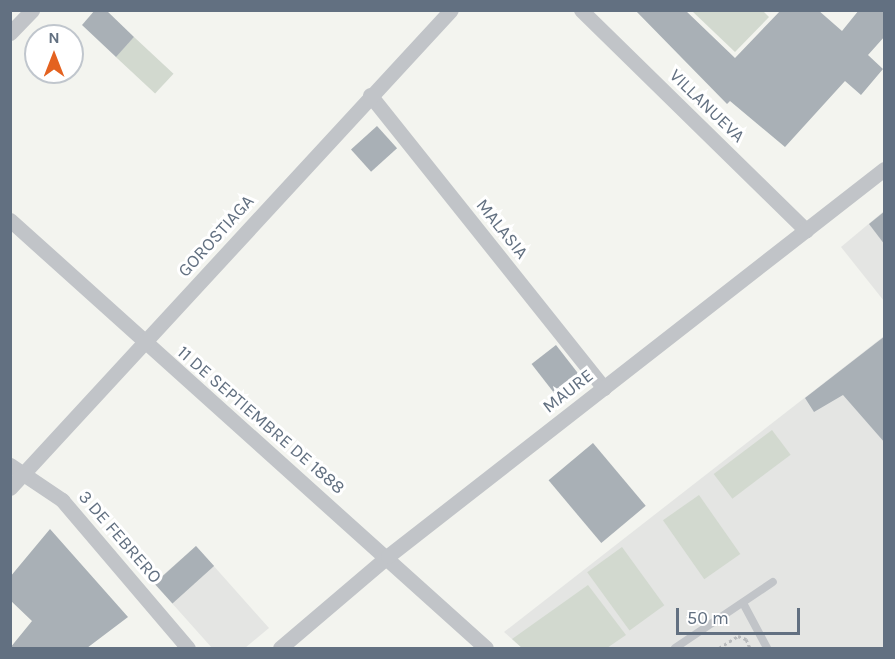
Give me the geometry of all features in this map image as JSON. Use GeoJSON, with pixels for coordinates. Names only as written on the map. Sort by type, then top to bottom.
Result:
{"type":"FeatureCollection","features":[{"type":"Feature","properties":{"kind":"street"},"geometry":{"type":"LineString","coordinates":[[10,33],[32,10]]}},
{"type":"Feature","properties":{"kind":"street","name":"GOROSTIAGA"},"geometry":{"type":"LineString","coordinates":[[10,488],[370,95],[452,10]]}},
{"type":"Feature","properties":{"kind":"street","name":"VILLANUEVA"},"geometry":{"type":"LineString","coordinates":[[580,10],[806,230]]}},
{"type":"Feature","properties":{"kind":"street","name":"MALASIA"},"geometry":{"type":"LineString","coordinates":[[370,95],[604,388]]}},
{"type":"Feature","properties":{"kind":"street","name":"MAURE"},"geometry":{"type":"LineString","coordinates":[[280,648],[388,556],[885,169]]}},
{"type":"Feature","properties":{"kind":"street","name":"11 DE SEPTIEMBRE DE 1888"},"geometry":{"type":"LineString","coordinates":[[10,220],[144,344],[388,556],[486,648]]}},
{"type":"Feature","properties":{"kind":"street","name":"3 DE FEBRERO"},"geometry":{"type":"LineString","coordinates":[[10,465],[62,500],[188,648]]}},
{"type":"Feature","properties":{"kind":"lane"},"geometry":{"type":"LineString","coordinates":[[675,648],[773,582]]}},
{"type":"Feature","properties":{"kind":"lane"},"geometry":{"type":"LineString","coordinates":[[743,603],[767,648]]}},
{"type":"Feature","properties":{"kind":"path"},"geometry":{"type":"LineString","coordinates":[[719,648],[738,636],[746,639],[750,648]]}},
{"type":"Feature","properties":{"kind":"shaded area"},"geometry":{"type":"Polygon","coordinates":[[[692,11],[763,11],[769,17],[735,52],[692,11]]]}},
{"type":"Feature","properties":{"kind":"shaded area"},"geometry":{"type":"Polygon","coordinates":[[[134,37],[173,74],[155,94],[116,57],[134,37]]]}},
{"type":"Feature","properties":{"kind":"shaded area"},"geometry":{"type":"Polygon","coordinates":[[[884,211],[884,301],[841,247],[884,211]]]}},
{"type":"Feature","properties":{"kind":"shaded area"},"geometry":{"type":"Polygon","coordinates":[[[884,336],[884,648],[522,648],[504,632],[884,336]]]}},
{"type":"Feature","properties":{"kind":"shaded area"},"geometry":{"type":"Polygon","coordinates":[[[772,430],[791,455],[732,499],[714,474],[772,430]]]}},
{"type":"Feature","properties":{"kind":"shaded area"},"geometry":{"type":"Polygon","coordinates":[[[699,495],[740,554],[704,579],[663,520],[699,495]]]}},
{"type":"Feature","properties":{"kind":"shaded area"},"geometry":{"type":"Polygon","coordinates":[[[196,546],[269,628],[245,648],[212,648],[154,583],[196,546]]]}},
{"type":"Feature","properties":{"kind":"shaded area"},"geometry":{"type":"Polygon","coordinates":[[[622,547],[664,605],[630,631],[587,572],[622,547]]]}},
{"type":"Feature","properties":{"kind":"shaded area"},"geometry":{"type":"Polygon","coordinates":[[[588,585],[626,635],[607,648],[522,648],[512,639],[588,585]]]}},
{"type":"Feature","properties":{"kind":"building"},"geometry":{"type":"Polygon","coordinates":[[[95,10],[106,10],[134,37],[116,57],[83,24],[95,10]]]}},
{"type":"Feature","properties":{"kind":"building"},"geometry":{"type":"Polygon","coordinates":[[[635,10],[685,10],[735,58],[781,10],[818,10],[842,31],[859,10],[885,10],[885,36],[868,55],[883,69],[861,95],[845,81],[785,147],[730,101],[727,104],[635,10]]]}},
{"type":"Feature","properties":{"kind":"building"},"geometry":{"type":"Polygon","coordinates":[[[377,126],[397,148],[371,172],[351,149],[377,126]]]}},
{"type":"Feature","properties":{"kind":"building"},"geometry":{"type":"Polygon","coordinates":[[[885,211],[885,245],[869,224],[885,211]]]}},
{"type":"Feature","properties":{"kind":"building"},"geometry":{"type":"Polygon","coordinates":[[[885,336],[885,443],[843,395],[814,412],[805,398],[885,336]]]}},
{"type":"Feature","properties":{"kind":"building"},"geometry":{"type":"Polygon","coordinates":[[[556,345],[582,379],[558,398],[532,364],[556,345]]]}},
{"type":"Feature","properties":{"kind":"building"},"geometry":{"type":"Polygon","coordinates":[[[593,443],[646,506],[601,543],[549,480],[593,443]]]}},
{"type":"Feature","properties":{"kind":"building"},"geometry":{"type":"Polygon","coordinates":[[[50,529],[128,617],[87,648],[10,648],[32,621],[10,600],[10,577],[50,529]]]}},
{"type":"Feature","properties":{"kind":"building"},"geometry":{"type":"Polygon","coordinates":[[[196,546],[214,566],[172,604],[154,583],[196,546]]]}}]}
